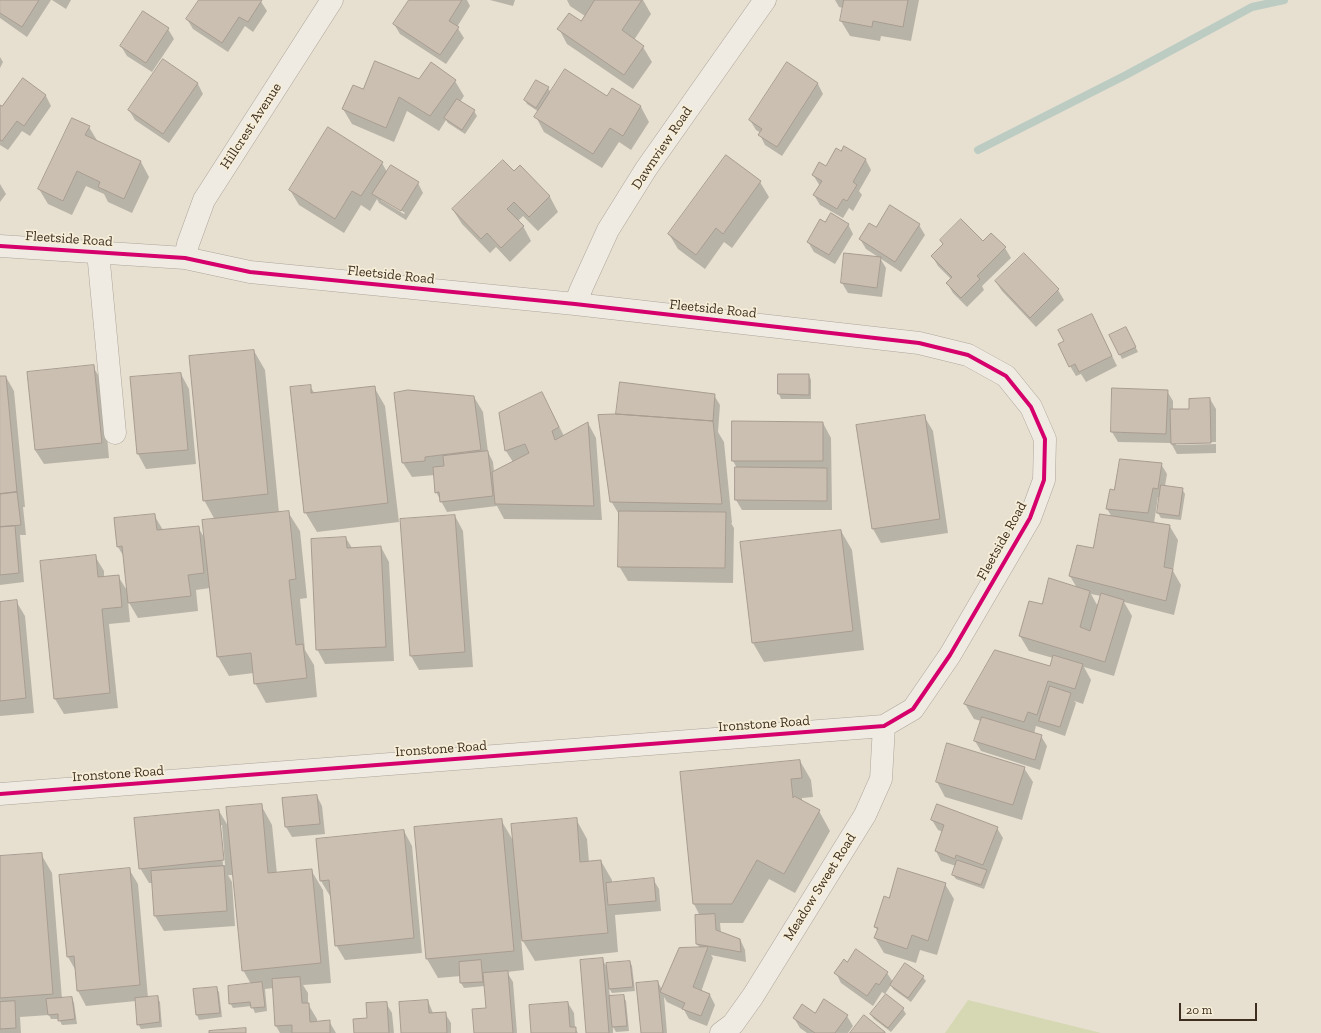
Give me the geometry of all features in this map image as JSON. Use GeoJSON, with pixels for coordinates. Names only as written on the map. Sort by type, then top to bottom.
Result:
{"type":"FeatureCollection","features":[{"type":"Feature","properties":{"kind":"street","name":"Hillcrest Avenue"},"geometry":{"type":"LineString","coordinates":[[185,258],[188,244],[204,200],[332,0]]}},
{"type":"Feature","properties":{"kind":"street","name":"Dawnview Road"},"geometry":{"type":"LineString","coordinates":[[575,304],[608,230],[646,169],[765,0]]}},
{"type":"Feature","properties":{"kind":"street","name":"Fleetside Road"},"geometry":{"type":"LineString","coordinates":[[0,246],[185,258],[250,272],[575,304],[919,343],[968,355],[1006,376],[1031,407],[1045,439],[1044,480],[1030,518],[950,655],[912,709],[884,726]]}},
{"type":"Feature","properties":{"kind":"street"},"geometry":{"type":"LineString","coordinates":[[98,252],[115,433]]}},
{"type":"Feature","properties":{"kind":"street","name":"Ironstone Road"},"geometry":{"type":"LineString","coordinates":[[0,794],[884,726]]}},
{"type":"Feature","properties":{"kind":"street","name":"Meadow Sweet Road"},"geometry":{"type":"LineString","coordinates":[[721,1033],[733,1024],[753,996],[865,814],[881,779],[884,726]]}},
{"type":"Feature","properties":{"kind":"green space"},"geometry":{"type":"Polygon","coordinates":[[[968,1000],[1101,1033],[945,1033],[968,1000]]]}},
{"type":"Feature","properties":{"kind":"building"},"geometry":{"type":"Polygon","coordinates":[[[0,0],[39,0],[22,27],[0,13],[0,0]]]}},
{"type":"Feature","properties":{"kind":"building"},"geometry":{"type":"Polygon","coordinates":[[[199,0],[262,0],[248,22],[239,17],[222,43],[186,19],[199,0]]]}},
{"type":"Feature","properties":{"kind":"building"},"geometry":{"type":"Polygon","coordinates":[[[409,0],[462,0],[449,21],[459,27],[440,55],[393,24],[409,0]]]}},
{"type":"Feature","properties":{"kind":"building"},"geometry":{"type":"Polygon","coordinates":[[[595,0],[642,0],[622,30],[644,46],[624,75],[557,29],[569,13],[581,21],[595,0]]]}},
{"type":"Feature","properties":{"kind":"building"},"geometry":{"type":"Polygon","coordinates":[[[844,0],[908,0],[903,27],[873,21],[872,27],[840,21],[844,0]]]}},
{"type":"Feature","properties":{"kind":"building"},"geometry":{"type":"Polygon","coordinates":[[[143,11],[169,28],[146,63],[120,46],[143,11]]]}},
{"type":"Feature","properties":{"kind":"building"},"geometry":{"type":"Polygon","coordinates":[[[163,59],[198,83],[163,134],[128,110],[163,59]]]}},
{"type":"Feature","properties":{"kind":"building"},"geometry":{"type":"Polygon","coordinates":[[[375,61],[419,79],[431,62],[456,80],[430,116],[399,97],[386,128],[342,109],[353,85],[363,89],[375,61]]]}},
{"type":"Feature","properties":{"kind":"building"},"geometry":{"type":"Polygon","coordinates":[[[787,62],[818,83],[777,147],[758,135],[762,129],[749,120],[787,62]]]}},
{"type":"Feature","properties":{"kind":"building"},"geometry":{"type":"Polygon","coordinates":[[[565,69],[607,96],[612,88],[641,106],[623,136],[610,128],[593,154],[534,117],[565,69]]]}},
{"type":"Feature","properties":{"kind":"building"},"geometry":{"type":"Polygon","coordinates":[[[23,78],[46,95],[24,126],[17,121],[2,141],[0,140],[0,105],[2,106],[23,78]]]}},
{"type":"Feature","properties":{"kind":"building"},"geometry":{"type":"Polygon","coordinates":[[[536,80],[549,87],[536,108],[524,100],[536,80]]]}},
{"type":"Feature","properties":{"kind":"building"},"geometry":{"type":"Polygon","coordinates":[[[457,99],[475,110],[462,130],[444,118],[457,99]]]}},
{"type":"Feature","properties":{"kind":"building"},"geometry":{"type":"Polygon","coordinates":[[[72,118],[90,126],[85,135],[141,161],[124,199],[98,187],[100,182],[77,171],[63,201],[38,189],[72,118]]]}},
{"type":"Feature","properties":{"kind":"building"},"geometry":{"type":"Polygon","coordinates":[[[328,127],[383,162],[361,196],[352,191],[335,219],[289,190],[328,127]]]}},
{"type":"Feature","properties":{"kind":"building"},"geometry":{"type":"Polygon","coordinates":[[[844,146],[866,159],[853,182],[857,185],[847,201],[843,199],[837,209],[813,195],[822,181],[812,175],[819,162],[826,166],[836,148],[841,151],[844,146]]]}},
{"type":"Feature","properties":{"kind":"building"},"geometry":{"type":"Polygon","coordinates":[[[726,155],[761,181],[723,234],[716,228],[696,255],[668,234],[726,155]]]}},
{"type":"Feature","properties":{"kind":"building"},"geometry":{"type":"Polygon","coordinates":[[[503,160],[514,171],[520,165],[550,196],[529,217],[514,202],[507,209],[524,226],[501,248],[487,233],[481,239],[452,209],[503,160]]]}},
{"type":"Feature","properties":{"kind":"building"},"geometry":{"type":"Polygon","coordinates":[[[391,165],[419,182],[401,211],[372,194],[391,165]]]}},
{"type":"Feature","properties":{"kind":"building"},"geometry":{"type":"Polygon","coordinates":[[[890,205],[920,224],[895,262],[859,239],[869,223],[876,227],[890,205]]]}},
{"type":"Feature","properties":{"kind":"building"},"geometry":{"type":"Polygon","coordinates":[[[831,213],[849,224],[829,255],[807,242],[820,219],[825,222],[831,213]]]}},
{"type":"Feature","properties":{"kind":"building"},"geometry":{"type":"Polygon","coordinates":[[[961,219],[983,241],[991,233],[1006,247],[977,276],[980,279],[961,298],[946,283],[952,277],[931,256],[943,244],[940,240],[961,219]]]}},
{"type":"Feature","properties":{"kind":"building"},"geometry":{"type":"Polygon","coordinates":[[[844,253],[881,257],[877,288],[841,283],[844,253]]]}},
{"type":"Feature","properties":{"kind":"building"},"geometry":{"type":"Polygon","coordinates":[[[1024,253],[1059,289],[1030,318],[995,281],[1024,253]]]}},
{"type":"Feature","properties":{"kind":"building"},"geometry":{"type":"Polygon","coordinates":[[[1092,314],[1112,356],[1079,372],[1075,364],[1069,367],[1058,344],[1064,341],[1058,330],[1092,314]]]}},
{"type":"Feature","properties":{"kind":"building"},"geometry":{"type":"Polygon","coordinates":[[[1126,327],[1136,347],[1119,355],[1109,335],[1126,327]]]}},
{"type":"Feature","properties":{"kind":"building"},"geometry":{"type":"Polygon","coordinates":[[[254,350],[268,494],[203,501],[189,356],[254,350]]]}},
{"type":"Feature","properties":{"kind":"building"},"geometry":{"type":"Polygon","coordinates":[[[94,365],[102,443],[35,450],[27,372],[94,365]]]}},
{"type":"Feature","properties":{"kind":"building"},"geometry":{"type":"Polygon","coordinates":[[[181,373],[188,450],[137,454],[130,377],[181,373]]]}},
{"type":"Feature","properties":{"kind":"building"},"geometry":{"type":"Polygon","coordinates":[[[778,374],[809,374],[809,395],[778,394],[778,374]]]}},
{"type":"Feature","properties":{"kind":"building"},"geometry":{"type":"Polygon","coordinates":[[[0,376],[6,376],[17,492],[0,494],[0,376]]]}},
{"type":"Feature","properties":{"kind":"building"},"geometry":{"type":"Polygon","coordinates":[[[620,382],[715,394],[713,421],[616,414],[620,382]]]}},
{"type":"Feature","properties":{"kind":"building"},"geometry":{"type":"Polygon","coordinates":[[[311,385],[311,393],[375,386],[388,503],[304,513],[290,387],[311,385]]]}},
{"type":"Feature","properties":{"kind":"building"},"geometry":{"type":"Polygon","coordinates":[[[1112,388],[1168,390],[1166,434],[1111,432],[1112,388]]]}},
{"type":"Feature","properties":{"kind":"building"},"geometry":{"type":"Polygon","coordinates":[[[408,390],[474,396],[481,450],[425,457],[425,461],[402,463],[394,393],[408,390]]]}},
{"type":"Feature","properties":{"kind":"building"},"geometry":{"type":"Polygon","coordinates":[[[542,392],[559,427],[552,431],[555,440],[588,422],[594,506],[495,504],[492,472],[529,453],[525,444],[505,451],[499,413],[542,392]]]}},
{"type":"Feature","properties":{"kind":"building"},"geometry":{"type":"Polygon","coordinates":[[[1210,398],[1211,443],[1171,444],[1170,409],[1189,409],[1189,399],[1210,398]]]}},
{"type":"Feature","properties":{"kind":"building"},"geometry":{"type":"Polygon","coordinates":[[[616,414],[713,421],[722,504],[610,502],[598,415],[616,414]]]}},
{"type":"Feature","properties":{"kind":"building"},"geometry":{"type":"Polygon","coordinates":[[[925,415],[940,519],[872,529],[856,425],[925,415]]]}},
{"type":"Feature","properties":{"kind":"building"},"geometry":{"type":"Polygon","coordinates":[[[732,421],[823,422],[823,461],[732,461],[732,421]]]}},
{"type":"Feature","properties":{"kind":"building"},"geometry":{"type":"Polygon","coordinates":[[[488,451],[493,496],[440,502],[439,492],[435,493],[433,467],[444,466],[443,456],[488,451]]]}},
{"type":"Feature","properties":{"kind":"building"},"geometry":{"type":"Polygon","coordinates":[[[1120,459],[1162,463],[1158,489],[1153,488],[1148,513],[1106,509],[1110,489],[1114,490],[1120,459]]]}},
{"type":"Feature","properties":{"kind":"building"},"geometry":{"type":"Polygon","coordinates":[[[735,467],[827,468],[827,501],[735,500],[735,467]]]}},
{"type":"Feature","properties":{"kind":"building"},"geometry":{"type":"Polygon","coordinates":[[[1161,485],[1183,488],[1179,516],[1157,513],[1161,485]]]}},
{"type":"Feature","properties":{"kind":"building"},"geometry":{"type":"Polygon","coordinates":[[[17,492],[21,525],[0,527],[0,494],[17,492]]]}},
{"type":"Feature","properties":{"kind":"building"},"geometry":{"type":"Polygon","coordinates":[[[289,511],[296,579],[289,580],[296,645],[303,644],[307,678],[254,684],[251,653],[217,657],[202,520],[289,511]]]}},
{"type":"Feature","properties":{"kind":"building"},"geometry":{"type":"Polygon","coordinates":[[[619,511],[726,512],[725,568],[618,567],[619,511]]]}},
{"type":"Feature","properties":{"kind":"building"},"geometry":{"type":"Polygon","coordinates":[[[155,514],[157,530],[199,526],[204,573],[188,575],[191,596],[128,603],[122,546],[117,547],[114,518],[155,514]]]}},
{"type":"Feature","properties":{"kind":"building"},"geometry":{"type":"Polygon","coordinates":[[[1100,514],[1170,525],[1164,567],[1173,569],[1166,601],[1069,576],[1077,545],[1093,548],[1100,514]]]}},
{"type":"Feature","properties":{"kind":"building"},"geometry":{"type":"Polygon","coordinates":[[[455,515],[465,652],[410,656],[400,519],[455,515]]]}},
{"type":"Feature","properties":{"kind":"building"},"geometry":{"type":"Polygon","coordinates":[[[15,526],[19,573],[0,575],[0,527],[15,526]]]}},
{"type":"Feature","properties":{"kind":"building"},"geometry":{"type":"Polygon","coordinates":[[[841,530],[853,631],[752,643],[740,542],[841,530]]]}},
{"type":"Feature","properties":{"kind":"building"},"geometry":{"type":"Polygon","coordinates":[[[346,537],[347,548],[381,546],[386,647],[316,650],[311,539],[346,537]]]}},
{"type":"Feature","properties":{"kind":"building"},"geometry":{"type":"Polygon","coordinates":[[[96,555],[98,577],[119,575],[122,607],[102,609],[110,693],[54,699],[40,561],[96,555]]]}},
{"type":"Feature","properties":{"kind":"building"},"geometry":{"type":"Polygon","coordinates":[[[1049,578],[1090,591],[1080,627],[1090,631],[1101,593],[1124,600],[1105,662],[1019,636],[1029,601],[1042,604],[1049,578]]]}},
{"type":"Feature","properties":{"kind":"building"},"geometry":{"type":"Polygon","coordinates":[[[17,600],[26,698],[0,701],[0,602],[17,600]]]}},
{"type":"Feature","properties":{"kind":"building"},"geometry":{"type":"Polygon","coordinates":[[[995,650],[1050,666],[1053,655],[1083,664],[1075,689],[1048,681],[1037,715],[1028,712],[1024,722],[964,704],[995,650]]]}},
{"type":"Feature","properties":{"kind":"building"},"geometry":{"type":"Polygon","coordinates":[[[1050,686],[1071,693],[1060,727],[1039,721],[1050,686]]]}},
{"type":"Feature","properties":{"kind":"building"},"geometry":{"type":"Polygon","coordinates":[[[982,717],[1042,735],[1035,760],[974,741],[982,717]]]}},
{"type":"Feature","properties":{"kind":"building"},"geometry":{"type":"Polygon","coordinates":[[[947,743],[1025,767],[1013,805],[936,782],[947,743]]]}},
{"type":"Feature","properties":{"kind":"building"},"geometry":{"type":"Polygon","coordinates":[[[800,760],[802,778],[791,779],[793,798],[794,796],[820,810],[784,874],[757,860],[732,904],[693,904],[680,772],[800,760]]]}},
{"type":"Feature","properties":{"kind":"building"},"geometry":{"type":"Polygon","coordinates":[[[317,795],[320,824],[285,827],[282,798],[317,795]]]}},
{"type":"Feature","properties":{"kind":"building"},"geometry":{"type":"Polygon","coordinates":[[[262,804],[268,873],[312,869],[321,963],[242,971],[226,807],[262,804]]]}},
{"type":"Feature","properties":{"kind":"building"},"geometry":{"type":"Polygon","coordinates":[[[937,804],[998,827],[983,865],[956,855],[955,859],[935,851],[944,825],[931,820],[937,804]]]}},
{"type":"Feature","properties":{"kind":"building"},"geometry":{"type":"Polygon","coordinates":[[[219,810],[224,860],[139,869],[134,818],[219,810]]]}},
{"type":"Feature","properties":{"kind":"building"},"geometry":{"type":"Polygon","coordinates":[[[577,818],[580,862],[601,860],[608,933],[522,941],[511,824],[577,818]]]}},
{"type":"Feature","properties":{"kind":"building"},"geometry":{"type":"Polygon","coordinates":[[[502,819],[514,951],[426,959],[414,827],[502,819]]]}},
{"type":"Feature","properties":{"kind":"building"},"geometry":{"type":"Polygon","coordinates":[[[404,830],[414,938],[335,946],[329,880],[320,881],[316,839],[404,830]]]}},
{"type":"Feature","properties":{"kind":"building"},"geometry":{"type":"Polygon","coordinates":[[[42,853],[53,994],[0,998],[0,856],[42,853]]]}},
{"type":"Feature","properties":{"kind":"building"},"geometry":{"type":"Polygon","coordinates":[[[957,860],[987,870],[981,885],[952,875],[957,860]]]}},
{"type":"Feature","properties":{"kind":"building"},"geometry":{"type":"Polygon","coordinates":[[[224,866],[227,911],[154,916],[151,871],[224,866]]]}},
{"type":"Feature","properties":{"kind":"building"},"geometry":{"type":"Polygon","coordinates":[[[130,868],[140,985],[77,991],[74,956],[67,957],[59,875],[130,868]]]}},
{"type":"Feature","properties":{"kind":"building"},"geometry":{"type":"Polygon","coordinates":[[[898,868],[946,883],[928,941],[912,935],[907,949],[874,938],[878,928],[874,927],[884,896],[889,898],[898,868]]]}},
{"type":"Feature","properties":{"kind":"building"},"geometry":{"type":"Polygon","coordinates":[[[654,878],[656,901],[608,905],[606,883],[654,878]]]}},
{"type":"Feature","properties":{"kind":"building"},"geometry":{"type":"Polygon","coordinates":[[[715,914],[716,930],[740,939],[741,952],[696,944],[695,915],[715,914]]]}},
{"type":"Feature","properties":{"kind":"building"},"geometry":{"type":"Polygon","coordinates":[[[708,947],[693,987],[710,994],[701,1016],[682,1009],[685,1003],[660,992],[679,948],[708,947]]]}},
{"type":"Feature","properties":{"kind":"building"},"geometry":{"type":"Polygon","coordinates":[[[856,949],[888,972],[879,985],[876,983],[867,996],[834,973],[844,959],[847,962],[856,949]]]}},
{"type":"Feature","properties":{"kind":"building"},"geometry":{"type":"Polygon","coordinates":[[[603,958],[609,1033],[586,1033],[580,960],[603,958]]]}},
{"type":"Feature","properties":{"kind":"building"},"geometry":{"type":"Polygon","coordinates":[[[481,960],[483,982],[460,983],[459,962],[481,960]]]}},
{"type":"Feature","properties":{"kind":"building"},"geometry":{"type":"Polygon","coordinates":[[[630,961],[633,987],[609,989],[606,963],[630,961]]]}},
{"type":"Feature","properties":{"kind":"building"},"geometry":{"type":"Polygon","coordinates":[[[905,963],[924,976],[908,998],[890,985],[905,963]]]}},
{"type":"Feature","properties":{"kind":"building"},"geometry":{"type":"Polygon","coordinates":[[[508,971],[513,1033],[474,1033],[472,1009],[486,1008],[483,973],[508,971]]]}},
{"type":"Feature","properties":{"kind":"building"},"geometry":{"type":"Polygon","coordinates":[[[300,977],[302,1003],[309,1003],[310,1022],[330,1020],[330,1033],[292,1033],[292,1025],[275,1026],[272,979],[300,977]]]}},
{"type":"Feature","properties":{"kind":"building"},"geometry":{"type":"Polygon","coordinates":[[[658,981],[663,1033],[641,1033],[636,983],[658,981]]]}},
{"type":"Feature","properties":{"kind":"building"},"geometry":{"type":"Polygon","coordinates":[[[262,982],[265,1007],[251,1008],[250,1002],[229,1004],[228,986],[262,982]]]}},
{"type":"Feature","properties":{"kind":"building"},"geometry":{"type":"Polygon","coordinates":[[[217,987],[220,1013],[196,1015],[193,989],[217,987]]]}},
{"type":"Feature","properties":{"kind":"building"},"geometry":{"type":"Polygon","coordinates":[[[886,994],[904,1008],[888,1028],[870,1014],[886,994]]]}},
{"type":"Feature","properties":{"kind":"building"},"geometry":{"type":"Polygon","coordinates":[[[624,995],[627,1026],[612,1027],[609,996],[624,995]]]}},
{"type":"Feature","properties":{"kind":"building"},"geometry":{"type":"Polygon","coordinates":[[[158,996],[160,1022],[137,1025],[135,998],[158,996]]]}},
{"type":"Feature","properties":{"kind":"building"},"geometry":{"type":"Polygon","coordinates":[[[72,997],[75,1019],[58,1021],[58,1014],[48,1015],[46,999],[72,997]]]}},
{"type":"Feature","properties":{"kind":"building"},"geometry":{"type":"Polygon","coordinates":[[[824,999],[848,1015],[835,1033],[815,1033],[793,1018],[802,1004],[815,1013],[824,999]]]}},
{"type":"Feature","properties":{"kind":"building"},"geometry":{"type":"Polygon","coordinates":[[[428,1000],[429,1013],[446,1012],[447,1033],[401,1033],[399,1002],[428,1000]]]}},
{"type":"Feature","properties":{"kind":"building"},"geometry":{"type":"Polygon","coordinates":[[[15,1001],[16,1028],[0,1029],[0,1002],[15,1001]]]}},
{"type":"Feature","properties":{"kind":"building"},"geometry":{"type":"Polygon","coordinates":[[[387,1002],[389,1033],[354,1033],[353,1019],[367,1018],[366,1003],[387,1002]]]}},
{"type":"Feature","properties":{"kind":"building"},"geometry":{"type":"Polygon","coordinates":[[[568,1002],[570,1027],[576,1027],[576,1033],[531,1033],[529,1005],[568,1002]]]}},
{"type":"Feature","properties":{"kind":"building"},"geometry":{"type":"Polygon","coordinates":[[[864,1015],[885,1032],[885,1033],[850,1033],[864,1015]]]}},
{"type":"Feature","properties":{"kind":"building"},"geometry":{"type":"Polygon","coordinates":[[[246,1028],[246,1033],[209,1033],[209,1031],[246,1028]]]}},
{"type":"Feature","properties":{"kind":"waterway"},"geometry":{"type":"LineString","coordinates":[[978,150],[1126,75],[1252,7],[1284,0]]}},
{"type":"Feature","properties":{"kind":"cycle path"},"geometry":{"type":"LineString","coordinates":[[0,246],[185,258],[250,272],[575,304],[919,343],[968,355],[1006,376],[1031,407],[1045,439],[1044,480],[1030,518],[950,655],[913,709],[884,726],[0,794]]}}]}
